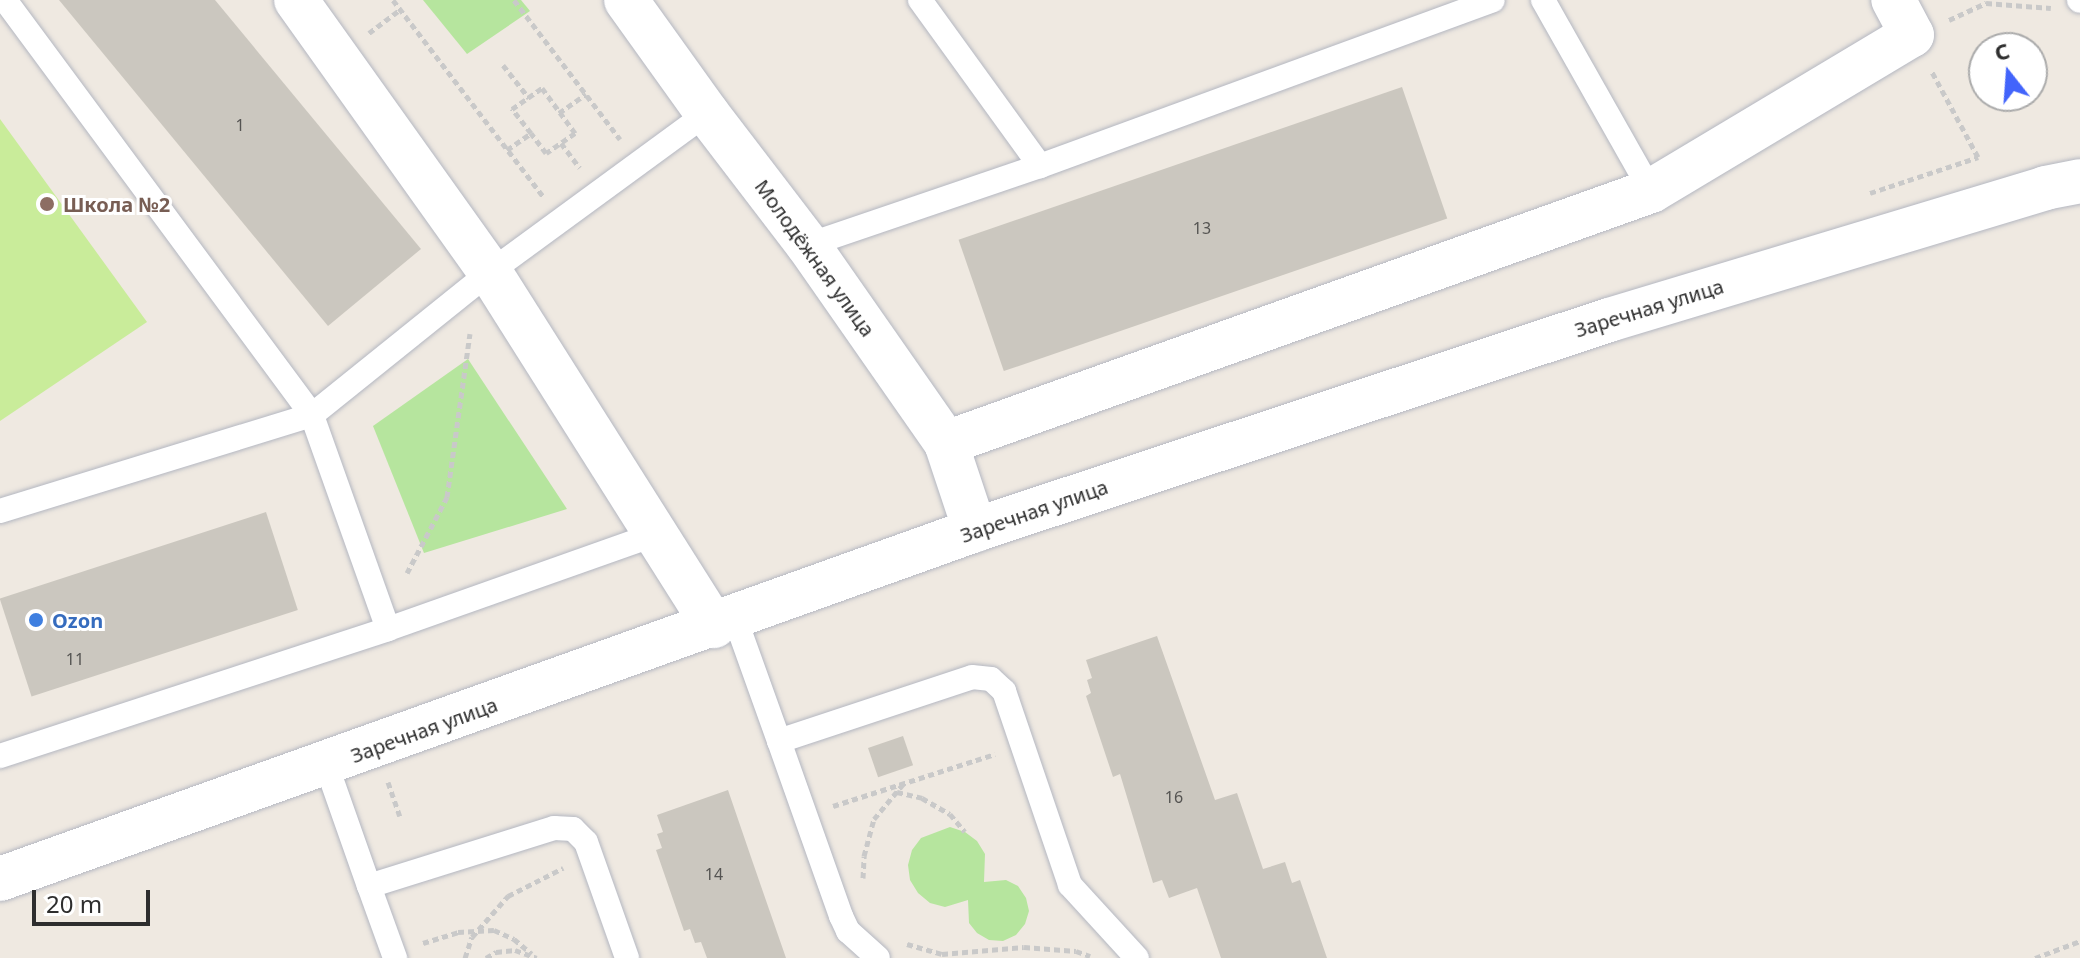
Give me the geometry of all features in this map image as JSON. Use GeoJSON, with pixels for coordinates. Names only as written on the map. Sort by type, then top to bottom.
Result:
{"type":"FeatureCollection","features":[{"type":"Feature","properties":{"kind":"street"},"geometry":{"type":"LineString","coordinates":[[296,0],[490,272],[657,534],[725,622]]}},
{"type":"Feature","properties":{"kind":"street","name":"Молодёжная улица"},"geometry":{"type":"LineString","coordinates":[[626,0],[808,245],[946,443],[975,530]]}},
{"type":"Feature","properties":{"kind":"street"},"geometry":{"type":"LineString","coordinates":[[946,443],[1651,191],[1902,18]]}},
{"type":"Feature","properties":{"kind":"street","name":"Заречная улица"},"geometry":{"type":"LineString","coordinates":[[0,879],[975,530],[1609,320],[2045,188],[2080,181]]}},
{"type":"Feature","properties":{"kind":"lane"},"geometry":{"type":"LineString","coordinates":[[5,0],[312,415],[388,629]]}},
{"type":"Feature","properties":{"kind":"lane"},"geometry":{"type":"LineString","coordinates":[[920,0],[1040,166]]}},
{"type":"Feature","properties":{"kind":"lane"},"geometry":{"type":"LineString","coordinates":[[808,245],[1040,166],[1493,0]]}},
{"type":"Feature","properties":{"kind":"lane"},"geometry":{"type":"LineString","coordinates":[[1543,0],[1651,191]]}},
{"type":"Feature","properties":{"kind":"lane"},"geometry":{"type":"LineString","coordinates":[[0,511],[312,415],[490,272],[707,113]]}},
{"type":"Feature","properties":{"kind":"lane"},"geometry":{"type":"LineString","coordinates":[[0,756],[388,629],[657,534]]}},
{"type":"Feature","properties":{"kind":"lane"},"geometry":{"type":"LineString","coordinates":[[725,622],[779,741],[848,931],[878,958]]}},
{"type":"Feature","properties":{"kind":"lane"},"geometry":{"type":"LineString","coordinates":[[779,741],[972,677],[991,679],[1004,691],[1070,885],[1137,958]]}},
{"type":"Feature","properties":{"kind":"lane"},"geometry":{"type":"LineString","coordinates":[[326,764],[394,955]]}},
{"type":"Feature","properties":{"kind":"lane"},"geometry":{"type":"LineString","coordinates":[[369,886],[554,828],[573,829],[586,842],[627,958]]}},
{"type":"Feature","properties":{"kind":"path"},"geometry":{"type":"LineString","coordinates":[[393,0],[560,220]]}},
{"type":"Feature","properties":{"kind":"path"},"geometry":{"type":"LineString","coordinates":[[514,0],[627,147]]}},
{"type":"Feature","properties":{"kind":"path"},"geometry":{"type":"LineString","coordinates":[[1902,18],[1986,3],[2075,3]]}},
{"type":"Feature","properties":{"kind":"path"},"geometry":{"type":"LineString","coordinates":[[503,65],[529,98]]}},
{"type":"Feature","properties":{"kind":"path"},"geometry":{"type":"LineString","coordinates":[[542,88],[575,133],[546,153],[512,109],[529,98],[542,88]]}},
{"type":"Feature","properties":{"kind":"path"},"geometry":{"type":"LineString","coordinates":[[559,113],[586,94]]}},
{"type":"Feature","properties":{"kind":"path"},"geometry":{"type":"LineString","coordinates":[[507,150],[531,133]]}},
{"type":"Feature","properties":{"kind":"path"},"geometry":{"type":"LineString","coordinates":[[561,143],[586,176]]}},
{"type":"Feature","properties":{"kind":"path"},"geometry":{"type":"LineString","coordinates":[[407,573],[447,497],[470,334]]}},
{"type":"Feature","properties":{"kind":"path"},"geometry":{"type":"LineString","coordinates":[[805,815],[1022,745]]}},
{"type":"Feature","properties":{"kind":"path"},"geometry":{"type":"LineString","coordinates":[[385,774],[400,816]]}},
{"type":"Feature","properties":{"kind":"path"},"geometry":{"type":"LineString","coordinates":[[863,883],[864,856],[874,819],[904,783]]}},
{"type":"Feature","properties":{"kind":"path"},"geometry":{"type":"LineString","coordinates":[[897,792],[922,798],[950,814],[965,832]]}},
{"type":"Feature","properties":{"kind":"path"},"geometry":{"type":"LineString","coordinates":[[465,958],[478,929],[508,896],[591,856]]}},
{"type":"Feature","properties":{"kind":"path"},"geometry":{"type":"LineString","coordinates":[[394,955],[478,929],[494,930],[514,939],[534,956]]}},
{"type":"Feature","properties":{"kind":"path"},"geometry":{"type":"LineString","coordinates":[[900,939],[911,947],[942,954],[1024,947],[1076,951],[1095,958]]}},
{"type":"Feature","properties":{"kind":"path"},"geometry":{"type":"LineString","coordinates":[[2035,958],[2080,941]]}},
{"type":"Feature","properties":{"kind":"path"},"geometry":{"type":"LineString","coordinates":[[486,958],[496,952],[515,950],[534,956]]}},
{"type":"Feature","properties":{"kind":"green space"},"geometry":{"type":"Polygon","coordinates":[[[423,0],[521,0],[530,11],[467,54],[423,0]]]}},
{"type":"Feature","properties":{"kind":"green space"},"geometry":{"type":"Polygon","coordinates":[[[0,119],[147,322],[0,421],[0,119]]]}},
{"type":"Feature","properties":{"kind":"green space"},"geometry":{"type":"Polygon","coordinates":[[[468,359],[567,509],[424,553],[373,426],[468,359]]]}},
{"type":"Feature","properties":{"kind":"green space"},"geometry":{"type":"Polygon","coordinates":[[[950,827],[965,832],[977,841],[985,854],[984,882],[1006,880],[1018,886],[1026,898],[1029,911],[1025,924],[1016,935],[1003,941],[989,940],[977,933],[969,923],[968,900],[945,907],[930,903],[918,893],[910,880],[908,865],[912,850],[921,838],[950,827]]]}},
{"type":"Feature","properties":{"kind":"building"},"geometry":{"type":"Polygon","coordinates":[[[59,0],[215,0],[421,249],[328,326],[59,0]]]}},
{"type":"Feature","properties":{"kind":"building"},"geometry":{"type":"Polygon","coordinates":[[[1402,87],[1447,218],[1004,371],[959,240],[1402,87]]]}},
{"type":"Feature","properties":{"kind":"building"},"geometry":{"type":"Polygon","coordinates":[[[266,512],[298,610],[32,696],[0,598],[266,512]]]}},
{"type":"Feature","properties":{"kind":"building"},"geometry":{"type":"Polygon","coordinates":[[[1157,636],[1215,800],[1237,793],[1263,869],[1285,862],[1292,883],[1300,880],[1327,958],[1221,958],[1197,888],[1169,898],[1162,880],[1153,883],[1120,774],[1113,777],[1086,696],[1091,693],[1087,680],[1092,678],[1086,660],[1157,636]]]}},
{"type":"Feature","properties":{"kind":"building"},"geometry":{"type":"Polygon","coordinates":[[[903,736],[913,765],[878,777],[868,748],[903,736]]]}},
{"type":"Feature","properties":{"kind":"building"},"geometry":{"type":"Polygon","coordinates":[[[728,790],[786,958],[707,958],[701,942],[695,943],[690,929],[684,931],[656,850],[662,848],[657,834],[663,832],[657,815],[728,790]]]}},
{"type":"Feature","properties":{"kind":"place","name":"Школа №2"},"geometry":{"type":"Point","coordinates":[47,204]}},
{"type":"Feature","properties":{"kind":"place","name":"Ozon"},"geometry":{"type":"Point","coordinates":[36,620]}}]}
